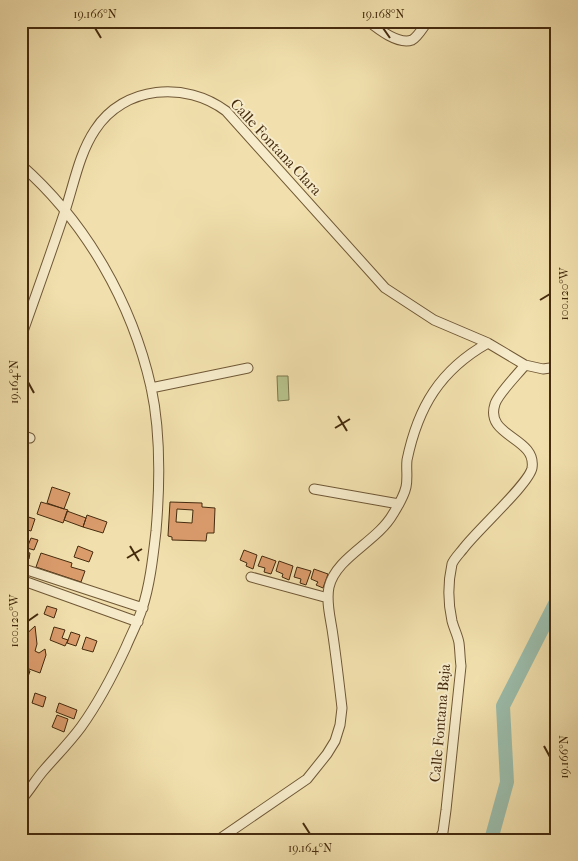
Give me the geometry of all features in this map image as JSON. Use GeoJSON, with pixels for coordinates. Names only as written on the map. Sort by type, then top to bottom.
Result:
{"type":"FeatureCollection","features":[{"type":"Feature","properties":{"kind":"street"},"geometry":{"type":"LineString","coordinates":[[368,21],[386,35],[404,40],[414,38],[428,21]]}},
{"type":"Feature","properties":{"kind":"street"},"geometry":{"type":"LineString","coordinates":[[554,21],[557,24]]}},
{"type":"Feature","properties":{"kind":"street","name":"Calle Fontana Clara"},"geometry":{"type":"LineString","coordinates":[[21,337],[66,209],[81,158],[95,130],[107,116],[130,100],[148,93],[167,91],[194,94],[211,101],[232,117],[353,254],[386,288],[434,320],[488,342],[525,365]]}},
{"type":"Feature","properties":{"kind":"street"},"geometry":{"type":"LineString","coordinates":[[21,165],[66,209],[88,242],[117,294],[140,350],[151,388],[158,454],[158,499],[152,557],[143,608],[138,622],[111,678],[92,711],[21,800]]}},
{"type":"Feature","properties":{"kind":"street"},"geometry":{"type":"LineString","coordinates":[[218,840],[307,779],[335,741],[340,725],[342,708],[328,598],[332,579],[338,569],[377,535],[399,504],[406,487],[407,464],[414,431],[428,400],[441,381],[458,363],[488,342]]}},
{"type":"Feature","properties":{"kind":"street"},"geometry":{"type":"LineString","coordinates":[[525,365],[536,368],[557,367]]}},
{"type":"Feature","properties":{"kind":"street","name":"Calle Fontana Baja"},"geometry":{"type":"LineString","coordinates":[[439,840],[443,832],[446,810],[461,666],[459,643],[452,619],[449,591],[453,562],[469,541],[524,482],[531,470],[532,462],[528,449],[502,431],[494,415],[495,402],[525,365]]}},
{"type":"Feature","properties":{"kind":"street"},"geometry":{"type":"LineString","coordinates":[[151,388],[248,368]]}},
{"type":"Feature","properties":{"kind":"street"},"geometry":{"type":"LineString","coordinates":[[314,489],[399,504]]}},
{"type":"Feature","properties":{"kind":"street"},"geometry":{"type":"LineString","coordinates":[[21,568],[143,608]]}},
{"type":"Feature","properties":{"kind":"street"},"geometry":{"type":"LineString","coordinates":[[252,576],[328,598]]}},
{"type":"Feature","properties":{"kind":"street"},"geometry":{"type":"LineString","coordinates":[[44,588],[47,577]]}},
{"type":"Feature","properties":{"kind":"street"},"geometry":{"type":"LineString","coordinates":[[21,580],[138,622]]}},
{"type":"Feature","properties":{"kind":"green space"},"geometry":{"type":"Polygon","coordinates":[[[277,376],[288,376],[289,400],[278,401],[277,376]]]}},
{"type":"Feature","properties":{"kind":"building"},"geometry":{"type":"Polygon","coordinates":[[[21,95],[28,98],[26,104],[21,103],[21,95]]]}},
{"type":"Feature","properties":{"kind":"building"},"geometry":{"type":"Polygon","coordinates":[[[52,487],[70,493],[64,509],[47,503],[52,487]]]}},
{"type":"Feature","properties":{"kind":"building"},"geometry":{"type":"Polygon","coordinates":[[[41,502],[68,510],[63,523],[37,514],[41,502]]]}},
{"type":"Feature","properties":{"kind":"building"},"geometry":{"type":"Polygon","coordinates":[[[170,502],[202,503],[202,507],[215,508],[214,533],[207,533],[206,541],[172,540],[172,537],[168,536],[170,502]],[[177,509],[176,522],[192,523],[193,510],[177,509]]]}},
{"type":"Feature","properties":{"kind":"building"},"geometry":{"type":"Polygon","coordinates":[[[67,511],[86,518],[83,527],[64,520],[67,511]]]}},
{"type":"Feature","properties":{"kind":"building"},"geometry":{"type":"Polygon","coordinates":[[[87,515],[107,522],[103,533],[83,527],[87,515]]]}},
{"type":"Feature","properties":{"kind":"building"},"geometry":{"type":"Polygon","coordinates":[[[25,516],[35,519],[31,531],[21,528],[25,516]]]}},
{"type":"Feature","properties":{"kind":"building"},"geometry":{"type":"Polygon","coordinates":[[[31,538],[38,540],[34,550],[27,548],[31,538]]]}},
{"type":"Feature","properties":{"kind":"building"},"geometry":{"type":"Polygon","coordinates":[[[78,546],[93,552],[89,562],[74,557],[78,546]]]}},
{"type":"Feature","properties":{"kind":"building"},"geometry":{"type":"Polygon","coordinates":[[[244,550],[257,555],[253,569],[246,566],[247,563],[240,560],[244,550]]]}},
{"type":"Feature","properties":{"kind":"building"},"geometry":{"type":"Polygon","coordinates":[[[26,552],[30,553],[29,559],[24,557],[26,552]]]}},
{"type":"Feature","properties":{"kind":"building"},"geometry":{"type":"Polygon","coordinates":[[[41,553],[72,563],[71,567],[85,571],[81,582],[36,567],[41,553]]]}},
{"type":"Feature","properties":{"kind":"building"},"geometry":{"type":"Polygon","coordinates":[[[262,556],[276,561],[271,574],[264,572],[265,568],[258,566],[262,556]]]}},
{"type":"Feature","properties":{"kind":"building"},"geometry":{"type":"Polygon","coordinates":[[[279,561],[293,566],[289,580],[282,577],[283,574],[276,571],[279,561]]]}},
{"type":"Feature","properties":{"kind":"building"},"geometry":{"type":"Polygon","coordinates":[[[297,567],[311,571],[306,585],[300,583],[301,579],[294,577],[297,567]]]}},
{"type":"Feature","properties":{"kind":"building"},"geometry":{"type":"Polygon","coordinates":[[[314,569],[328,574],[323,588],[316,585],[318,582],[311,579],[314,569]]]}},
{"type":"Feature","properties":{"kind":"building"},"geometry":{"type":"Polygon","coordinates":[[[47,606],[57,609],[54,618],[44,614],[47,606]]]}},
{"type":"Feature","properties":{"kind":"building"},"geometry":{"type":"Polygon","coordinates":[[[35,626],[37,644],[35,651],[39,653],[45,649],[46,655],[40,673],[21,666],[21,639],[35,626]]]}},
{"type":"Feature","properties":{"kind":"building"},"geometry":{"type":"Polygon","coordinates":[[[54,627],[65,630],[62,638],[68,640],[65,646],[50,640],[54,627]]]}},
{"type":"Feature","properties":{"kind":"building"},"geometry":{"type":"Polygon","coordinates":[[[71,632],[80,635],[76,646],[67,643],[71,632]]]}},
{"type":"Feature","properties":{"kind":"building"},"geometry":{"type":"Polygon","coordinates":[[[86,637],[97,641],[93,652],[82,649],[86,637]]]}},
{"type":"Feature","properties":{"kind":"building"},"geometry":{"type":"Polygon","coordinates":[[[21,668],[30,671],[21,697],[21,668]]]}},
{"type":"Feature","properties":{"kind":"building"},"geometry":{"type":"Polygon","coordinates":[[[35,693],[46,697],[43,707],[32,703],[35,693]]]}},
{"type":"Feature","properties":{"kind":"building"},"geometry":{"type":"Polygon","coordinates":[[[59,703],[77,710],[74,719],[56,712],[59,703]]]}},
{"type":"Feature","properties":{"kind":"building"},"geometry":{"type":"Polygon","coordinates":[[[57,715],[68,719],[64,732],[52,727],[57,715]]]}},
{"type":"Feature","properties":{"kind":"waterway"},"geometry":{"type":"LineString","coordinates":[[491,840],[507,782],[503,706],[557,600]]}}]}
